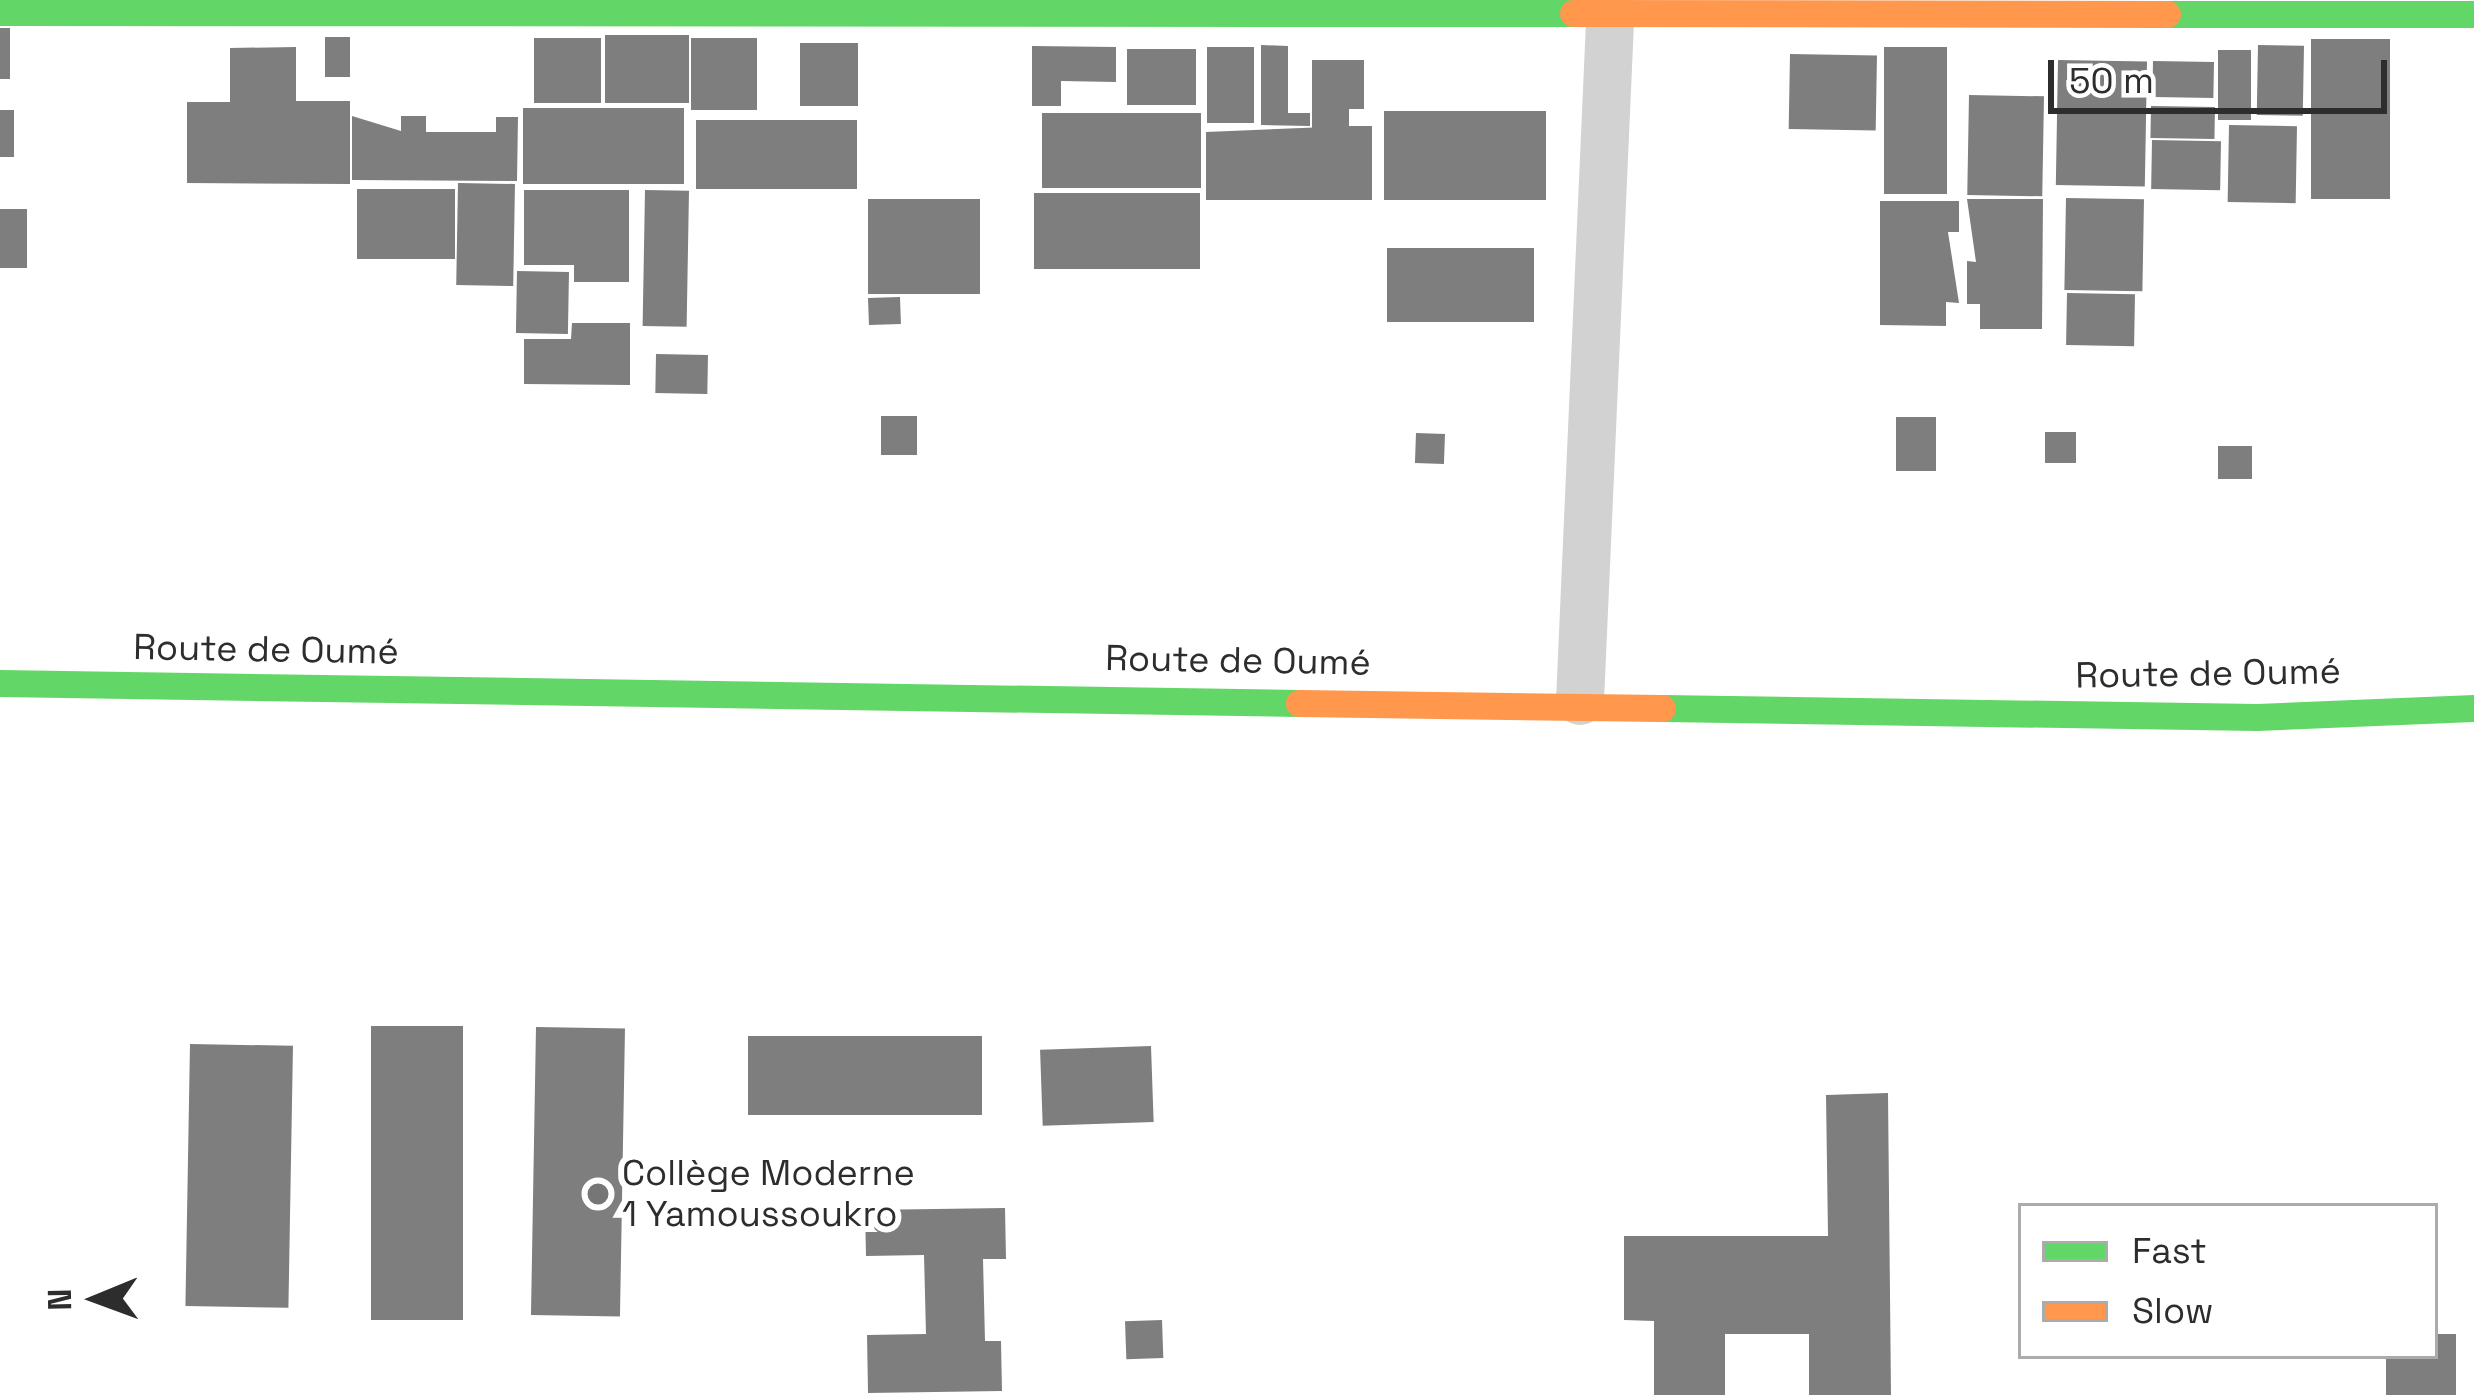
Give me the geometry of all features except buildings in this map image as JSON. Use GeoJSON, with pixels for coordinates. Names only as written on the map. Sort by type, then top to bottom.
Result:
{"type":"FeatureCollection","features":[{"type":"Feature","properties":{"kind":"street"},"geometry":{"type":"LineString","coordinates":[[1580,701],[1611,4]]}},
{"type":"Feature","properties":{"kind":"street"},"geometry":{"type":"LineString","coordinates":[[0,13],[1611,4],[2474,14]]}},
{"type":"Feature","properties":{"kind":"street","name":"Route de Oumé"},"geometry":{"type":"LineString","coordinates":[[0,683],[1580,701],[2257,717],[2474,708]]}},
{"type":"Feature","properties":{"kind":"traffic: fast"},"geometry":{"type":"LineString","coordinates":[[0,12],[1573,13]]}},
{"type":"Feature","properties":{"kind":"traffic: fast"},"geometry":{"type":"LineString","coordinates":[[2167,14],[2474,14]]}},
{"type":"Feature","properties":{"kind":"traffic: fast"},"geometry":{"type":"LineString","coordinates":[[0,683],[1299,703]]}},
{"type":"Feature","properties":{"kind":"traffic: fast"},"geometry":{"type":"LineString","coordinates":[[1662,708],[2257,717],[2474,708]]}},
{"type":"Feature","properties":{"kind":"traffic: slow"},"geometry":{"type":"LineString","coordinates":[[1573,13],[2167,14]]}},
{"type":"Feature","properties":{"kind":"traffic: slow"},"geometry":{"type":"LineString","coordinates":[[1299,703],[1662,708]]}},
{"type":"Feature","properties":{"kind":"place","name":"Collège Moderne 1 Yamoussoukro"},"geometry":{"type":"Point","coordinates":[598,1194]}}]}
